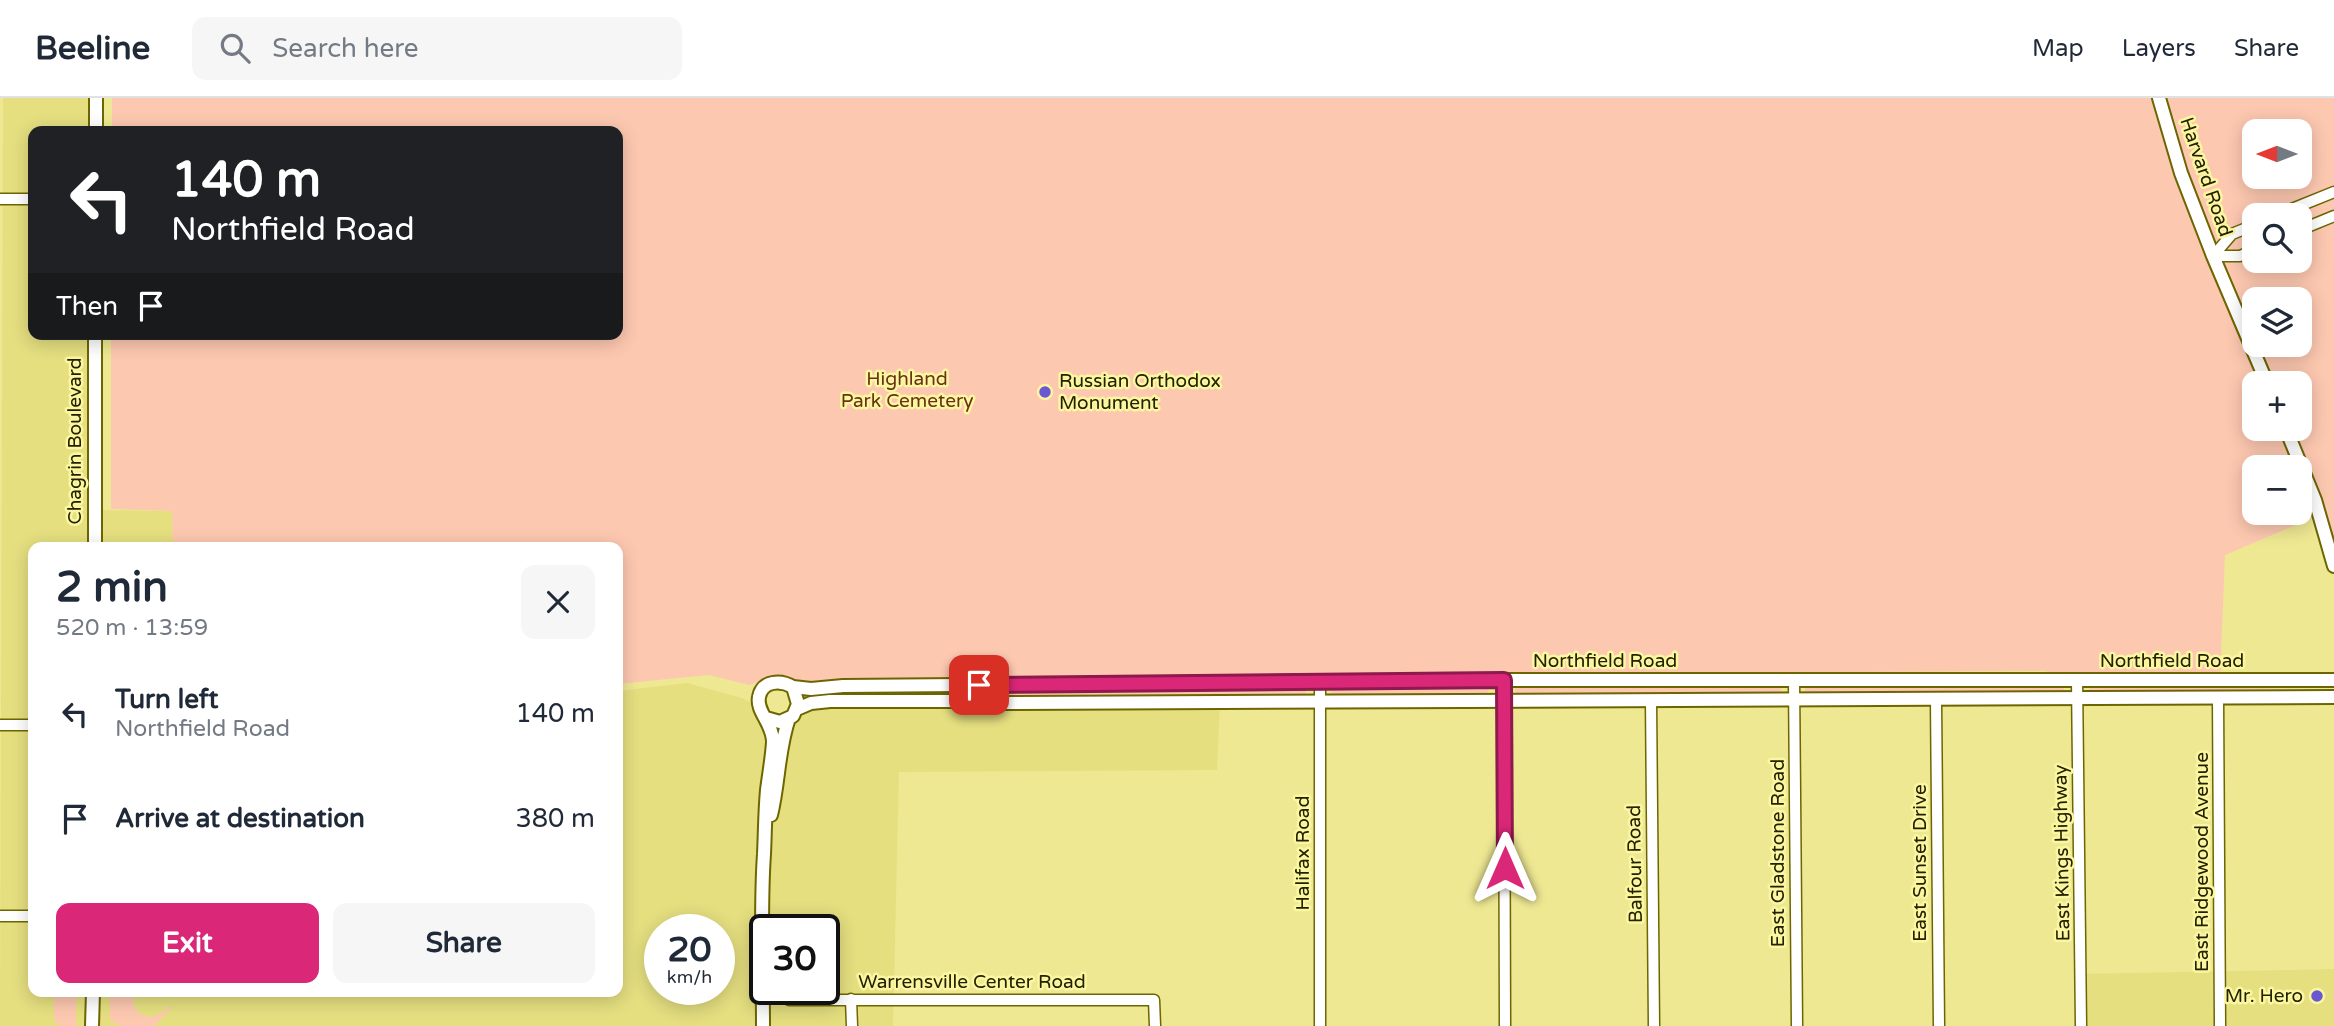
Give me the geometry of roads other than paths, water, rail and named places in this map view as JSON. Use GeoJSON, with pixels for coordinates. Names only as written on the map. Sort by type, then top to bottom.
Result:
{"type":"FeatureCollection","features":[{"type":"Feature","properties":{"kind":"main road"},"geometry":{"type":"LineString","coordinates":[[96,98],[96,126]]}},
{"type":"Feature","properties":{"kind":"main road","name":"Harvard Road"},"geometry":{"type":"LineString","coordinates":[[2159,98],[2181,173],[2262,371]]}},
{"type":"Feature","properties":{"kind":"main road","name":"Chagrin Boulevard"},"geometry":{"type":"LineString","coordinates":[[94,340],[94,542]]}},
{"type":"Feature","properties":{"kind":"main road"},"geometry":{"type":"LineString","coordinates":[[2291,441],[2315,500],[2334,566]]}},
{"type":"Feature","properties":{"kind":"main road","name":"Northfield Road"},"geometry":{"type":"LineString","coordinates":[[793,687],[811,689],[843,686],[1504,680],[2334,680]]}},
{"type":"Feature","properties":{"kind":"main road"},"geometry":{"type":"LineString","coordinates":[[763,1026],[763,875],[767,790],[773,743],[771,725],[759,707],[759,698],[761,691],[774,682],[783,682],[793,687],[798,699],[783,736],[777,793],[765,835]]}},
{"type":"Feature","properties":{"kind":"main road","name":"Northfield Road"},"geometry":{"type":"LineString","coordinates":[[793,714],[811,703],[830,701],[997,703],[2334,697]]}},
{"type":"Feature","properties":{"kind":"main road"},"geometry":{"type":"LineString","coordinates":[[766,718],[780,722],[793,714]]}},
{"type":"Feature","properties":{"kind":"main road"},"geometry":{"type":"LineString","coordinates":[[92,1026],[93,997]]}},
{"type":"Feature","properties":{"kind":"street"},"geometry":{"type":"LineString","coordinates":[[2307,203],[2334,192]]}},
{"type":"Feature","properties":{"kind":"street"},"geometry":{"type":"LineString","coordinates":[[0,199],[28,199]]}},
{"type":"Feature","properties":{"kind":"street"},"geometry":{"type":"LineString","coordinates":[[2312,225],[2334,216]]}},
{"type":"Feature","properties":{"kind":"street"},"geometry":{"type":"LineString","coordinates":[[2213,256],[2232,234],[2242,230]]}},
{"type":"Feature","properties":{"kind":"street"},"geometry":{"type":"LineString","coordinates":[[2213,256],[2242,255]]}},
{"type":"Feature","properties":{"kind":"street","name":"East Kings Highway"},"geometry":{"type":"LineString","coordinates":[[2077,679],[2081,1026]]}},
{"type":"Feature","properties":{"kind":"street"},"geometry":{"type":"LineString","coordinates":[[1504,680],[1505,1026]]}},
{"type":"Feature","properties":{"kind":"street","name":"East Gladstone Road"},"geometry":{"type":"LineString","coordinates":[[1794,680],[1797,1026]]}},
{"type":"Feature","properties":{"kind":"street","name":"Halifax Road"},"geometry":{"type":"LineString","coordinates":[[1320,681],[1320,1026]]}},
{"type":"Feature","properties":{"kind":"street","name":"East Ridgewood Avenue"},"geometry":{"type":"LineString","coordinates":[[2218,698],[2220,1026]]}},
{"type":"Feature","properties":{"kind":"street","name":"East Sunset Drive"},"geometry":{"type":"LineString","coordinates":[[1936,700],[1939,1026]]}},
{"type":"Feature","properties":{"kind":"street","name":"Balfour Road"},"geometry":{"type":"LineString","coordinates":[[1651,701],[1654,1026]]}},
{"type":"Feature","properties":{"kind":"street"},"geometry":{"type":"LineString","coordinates":[[0,725],[28,724]]}},
{"type":"Feature","properties":{"kind":"street"},"geometry":{"type":"LineString","coordinates":[[0,916],[28,916]]}},
{"type":"Feature","properties":{"kind":"street","name":"Warrensville Center Road"},"geometry":{"type":"LineString","coordinates":[[840,999],[1154,1000],[1155,1026]]}},
{"type":"Feature","properties":{"kind":"street"},"geometry":{"type":"LineString","coordinates":[[851,999],[852,1026]]}},
{"type":"Feature","properties":{"kind":"place","name":"Russian Orthodox Monument"},"geometry":{"type":"Point","coordinates":[1045,392]}},
{"type":"Feature","properties":{"kind":"place","name":"Mr. Hero"},"geometry":{"type":"Point","coordinates":[2317,996]}},
{"type":"Feature","properties":{"kind":"park label","name":"Highland Park Cemetery"},"geometry":{"type":"Point","coordinates":[907,390]}}]}
